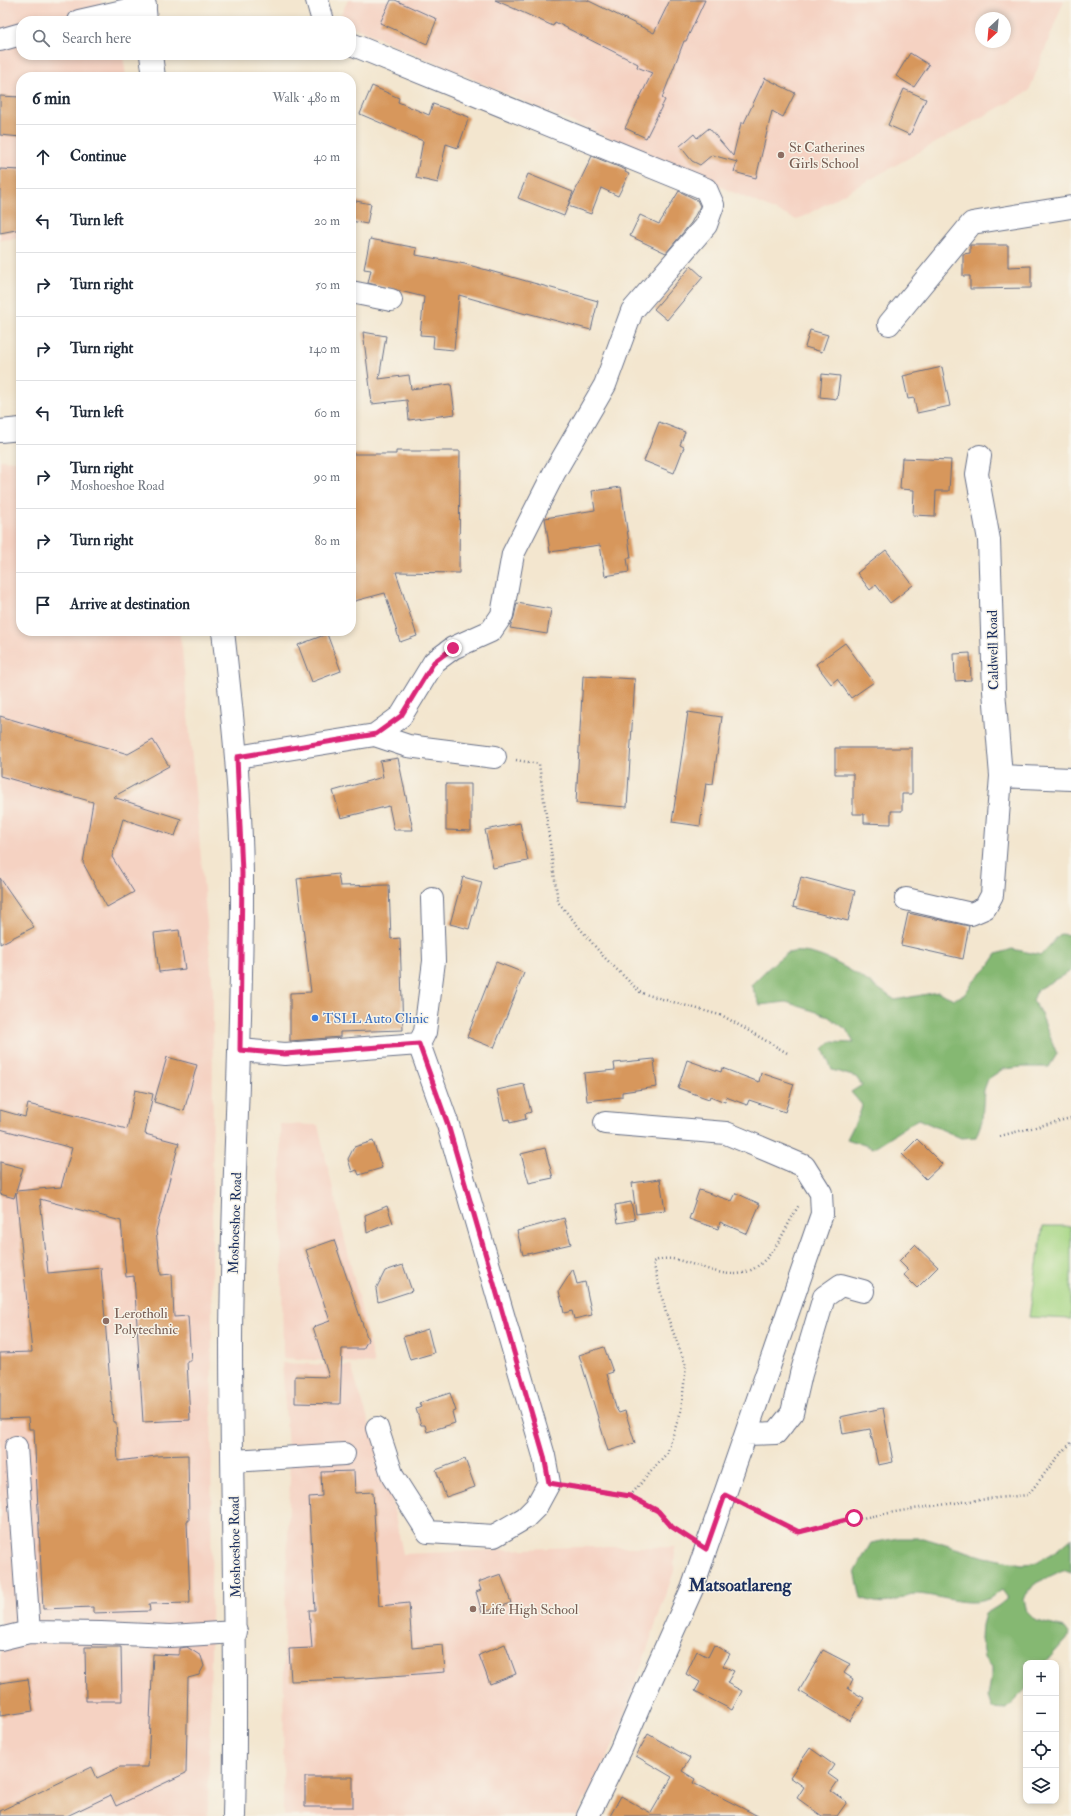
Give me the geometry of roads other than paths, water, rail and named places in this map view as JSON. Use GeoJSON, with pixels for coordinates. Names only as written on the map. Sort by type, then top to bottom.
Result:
{"type":"FeatureCollection","features":[{"type":"Feature","properties":{"kind":"street"},"geometry":{"type":"LineString","coordinates":[[317,0],[322,16]]}},
{"type":"Feature","properties":{"kind":"street"},"geometry":{"type":"LineString","coordinates":[[106,16],[145,9]]}},
{"type":"Feature","properties":{"kind":"street"},"geometry":{"type":"LineString","coordinates":[[0,40],[16,35]]}},
{"type":"Feature","properties":{"kind":"street"},"geometry":{"type":"LineString","coordinates":[[237,757],[376,734],[401,716],[434,662],[453,648],[491,630],[502,615],[513,554],[554,473],[605,386],[632,311],[706,226],[712,206],[706,190],[356,46]]}},
{"type":"Feature","properties":{"kind":"street"},"geometry":{"type":"LineString","coordinates":[[152,60],[153,72]]}},
{"type":"Feature","properties":{"kind":"street"},"geometry":{"type":"LineString","coordinates":[[889,324],[972,223],[1071,207]]}},
{"type":"Feature","properties":{"kind":"street"},"geometry":{"type":"LineString","coordinates":[[356,293],[391,300]]}},
{"type":"Feature","properties":{"kind":"street"},"geometry":{"type":"LineString","coordinates":[[0,431],[16,429]]}},
{"type":"Feature","properties":{"kind":"street","name":"Caldwell Road"},"geometry":{"type":"LineString","coordinates":[[906,899],[971,914],[985,908],[992,895],[1001,776],[994,691],[989,540],[977,474],[980,456]]}},
{"type":"Feature","properties":{"kind":"street","name":"Moshoeshoe Road"},"geometry":{"type":"LineString","coordinates":[[224,636],[237,757],[242,873],[240,1050],[231,1338],[236,1632],[234,1816]]}},
{"type":"Feature","properties":{"kind":"street"},"geometry":{"type":"LineString","coordinates":[[376,734],[408,746],[496,757]]}},
{"type":"Feature","properties":{"kind":"street"},"geometry":{"type":"LineString","coordinates":[[1001,776],[1071,779]]}},
{"type":"Feature","properties":{"kind":"street"},"geometry":{"type":"LineString","coordinates":[[377,1428],[393,1477],[428,1532],[494,1536],[525,1518],[536,1507],[549,1483],[544,1456],[448,1125],[419,1044],[425,1032],[434,961],[432,899]]}},
{"type":"Feature","properties":{"kind":"street"},"geometry":{"type":"LineString","coordinates":[[240,1050],[285,1054],[419,1044]]}},
{"type":"Feature","properties":{"kind":"street"},"geometry":{"type":"LineString","coordinates":[[588,1816],[621,1749],[692,1589],[822,1214],[821,1193],[804,1166],[726,1133],[605,1123]]}},
{"type":"Feature","properties":{"kind":"street"},"geometry":{"type":"LineString","coordinates":[[746,1434],[776,1433],[792,1413],[801,1374],[824,1297],[841,1285],[863,1291]]}},
{"type":"Feature","properties":{"kind":"street"},"geometry":{"type":"LineString","coordinates":[[16,1447],[29,1632]]}},
{"type":"Feature","properties":{"kind":"street"},"geometry":{"type":"LineString","coordinates":[[233,1461],[344,1454]]}},
{"type":"Feature","properties":{"kind":"street"},"geometry":{"type":"LineString","coordinates":[[0,1639],[29,1632],[170,1636],[236,1632]]}},
{"type":"Feature","properties":{"kind":"place","name":"St Catherines Girls School"},"geometry":{"type":"Point","coordinates":[781,155]}},
{"type":"Feature","properties":{"kind":"place","name":"TSLL Auto Clinic"},"geometry":{"type":"Point","coordinates":[315,1018]}},
{"type":"Feature","properties":{"kind":"place","name":"Lerotholi Polytechnic"},"geometry":{"type":"Point","coordinates":[106,1321]}},
{"type":"Feature","properties":{"kind":"place","name":"Life High School"},"geometry":{"type":"Point","coordinates":[473,1609]}},
{"type":"Feature","properties":{"kind":"district","name":"Matsoatlareng"},"geometry":{"type":"Point","coordinates":[740,1585]}}]}
